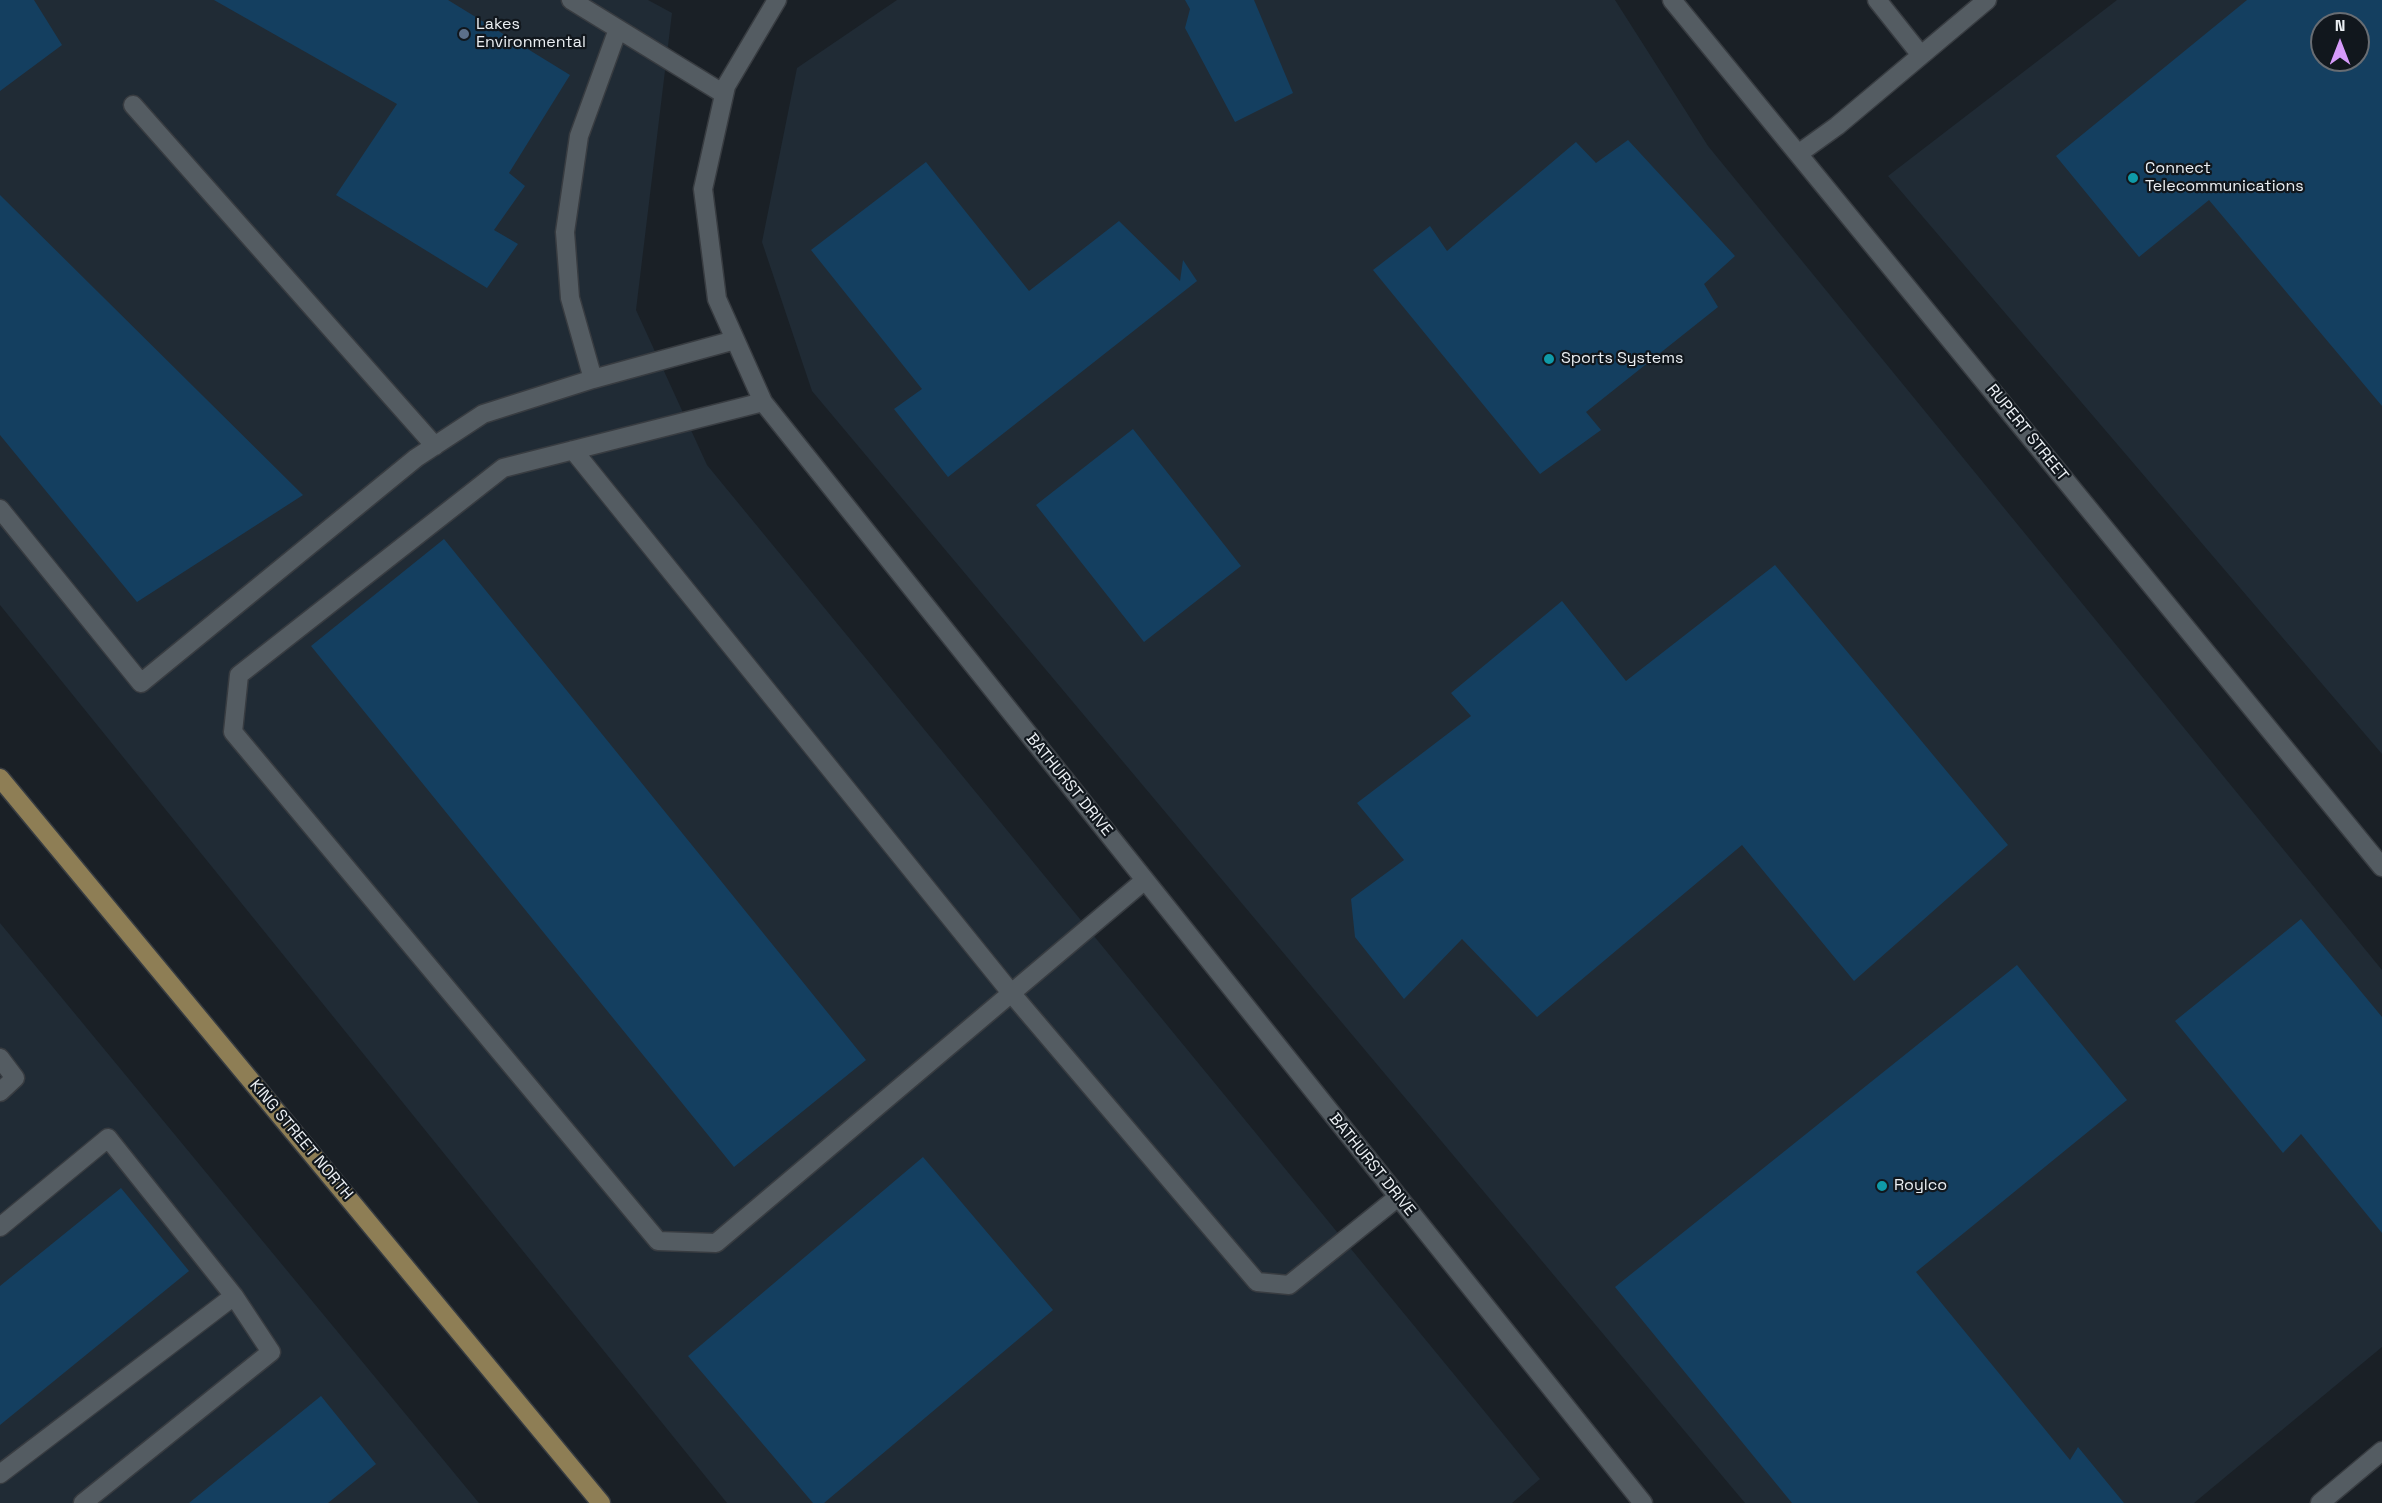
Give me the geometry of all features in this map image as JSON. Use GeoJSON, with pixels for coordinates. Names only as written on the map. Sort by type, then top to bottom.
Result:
{"type":"FeatureCollection","features":[{"type":"Feature","properties":{"kind":"main road","name":"KING STREET NORTH"},"geometry":{"type":"LineString","coordinates":[[0,778],[601,1503]]}},
{"type":"Feature","properties":{"kind":"street"},"geometry":{"type":"LineString","coordinates":[[571,0],[724,94]]}},
{"type":"Feature","properties":{"kind":"street","name":"RUPERT STREET"},"geometry":{"type":"LineString","coordinates":[[1672,0],[2382,867]]}},
{"type":"Feature","properties":{"kind":"street"},"geometry":{"type":"LineString","coordinates":[[1877,0],[1920,54]]}},
{"type":"Feature","properties":{"kind":"street"},"geometry":{"type":"LineString","coordinates":[[1798,154],[1837,126],[1987,0]]}},
{"type":"Feature","properties":{"kind":"street","name":"BATHURST DRIVE"},"geometry":{"type":"LineString","coordinates":[[775,1],[726,86],[703,189],[717,299],[763,402],[1642,1503]]}},
{"type":"Feature","properties":{"kind":"street"},"geometry":{"type":"LineString","coordinates":[[593,379],[570,298],[565,232],[579,136],[618,28]]}},
{"type":"Feature","properties":{"kind":"street"},"geometry":{"type":"LineString","coordinates":[[133,105],[435,446]]}},
{"type":"Feature","properties":{"kind":"street"},"geometry":{"type":"LineString","coordinates":[[0,509],[141,683],[416,458],[483,414],[593,379],[735,340]]}},
{"type":"Feature","properties":{"kind":"street"},"geometry":{"type":"LineString","coordinates":[[763,402],[503,468],[239,675],[233,732],[658,1241],[716,1243],[1146,880]]}},
{"type":"Feature","properties":{"kind":"street"},"geometry":{"type":"LineString","coordinates":[[573,450],[1012,994],[1257,1282],[1289,1285],[1398,1197]]}},
{"type":"Feature","properties":{"kind":"street"},"geometry":{"type":"LineString","coordinates":[[0,1058],[15,1078],[0,1092]]}},
{"type":"Feature","properties":{"kind":"street"},"geometry":{"type":"LineString","coordinates":[[0,1227],[108,1138],[234,1296],[271,1352],[83,1503]]}},
{"type":"Feature","properties":{"kind":"street"},"geometry":{"type":"LineString","coordinates":[[0,1474],[234,1296]]}},
{"type":"Feature","properties":{"kind":"street"},"geometry":{"type":"LineString","coordinates":[[2320,1503],[2382,1451]]}},
{"type":"Feature","properties":{"kind":"shaded area"},"geometry":{"type":"Polygon","coordinates":[[[0,0],[648,0],[672,13],[636,310],[707,465],[1540,1479],[1512,1503],[727,1503],[0,605],[0,0]]]}},
{"type":"Feature","properties":{"kind":"shaded area"},"geometry":{"type":"Polygon","coordinates":[[[897,0],[1615,0],[1708,146],[2382,970],[2382,1347],[2194,1503],[1745,1503],[812,391],[762,242],[797,68],[897,0]]]}},
{"type":"Feature","properties":{"kind":"shaded area"},"geometry":{"type":"Polygon","coordinates":[[[2117,0],[2382,0],[2382,754],[1888,176],[2117,0]]]}},
{"type":"Feature","properties":{"kind":"shaded area"},"geometry":{"type":"Polygon","coordinates":[[[0,923],[479,1503],[0,1503],[0,923]]]}},
{"type":"Feature","properties":{"kind":"building"},"geometry":{"type":"Polygon","coordinates":[[[0,0],[34,0],[62,45],[0,91],[0,0]]]}},
{"type":"Feature","properties":{"kind":"building"},"geometry":{"type":"Polygon","coordinates":[[[214,0],[448,0],[570,75],[509,173],[525,186],[494,230],[518,244],[487,288],[336,195],[397,104],[214,0]]]}},
{"type":"Feature","properties":{"kind":"building"},"geometry":{"type":"Polygon","coordinates":[[[1185,0],[1254,0],[1293,93],[1235,122],[1185,28],[1190,9],[1185,0]]]}},
{"type":"Feature","properties":{"kind":"building"},"geometry":{"type":"Polygon","coordinates":[[[2247,0],[2382,0],[2382,406],[2209,200],[2139,257],[2056,156],[2247,0]]]}},
{"type":"Feature","properties":{"kind":"building","name":"Sports Systems"},"geometry":{"type":"Polygon","coordinates":[[[1628,140],[1735,256],[1704,284],[1718,307],[1586,412],[1601,430],[1540,474],[1373,270],[1430,226],[1447,251],[1576,142],[1596,163],[1628,140]]]}},
{"type":"Feature","properties":{"kind":"building"},"geometry":{"type":"Polygon","coordinates":[[[926,162],[1029,291],[1119,221],[1180,281],[1183,260],[1197,281],[948,477],[894,409],[922,389],[811,250],[926,162]]]}},
{"type":"Feature","properties":{"kind":"building"},"geometry":{"type":"Polygon","coordinates":[[[0,195],[303,495],[137,602],[0,435],[0,195]]]}},
{"type":"Feature","properties":{"kind":"building"},"geometry":{"type":"Polygon","coordinates":[[[1133,429],[1241,566],[1144,642],[1036,505],[1133,429]]]}},
{"type":"Feature","properties":{"kind":"building"},"geometry":{"type":"Polygon","coordinates":[[[444,539],[866,1060],[734,1167],[311,646],[444,539]]]}},
{"type":"Feature","properties":{"kind":"building"},"geometry":{"type":"Polygon","coordinates":[[[1775,565],[2008,845],[1854,981],[1742,845],[1537,1017],[1462,939],[1404,999],[1355,937],[1351,899],[1404,860],[1357,803],[1471,716],[1451,693],[1562,601],[1626,681],[1775,565]]]}},
{"type":"Feature","properties":{"kind":"building"},"geometry":{"type":"Polygon","coordinates":[[[2301,919],[2382,1017],[2382,1233],[2301,1134],[2283,1153],[2175,1021],[2301,919]]]}},
{"type":"Feature","properties":{"kind":"building","name":"Roylco"},"geometry":{"type":"Polygon","coordinates":[[[2017,965],[2127,1100],[1916,1272],[2070,1460],[2078,1447],[2124,1503],[1792,1503],[1615,1287],[2017,965]]]}},
{"type":"Feature","properties":{"kind":"building"},"geometry":{"type":"Polygon","coordinates":[[[923,1157],[1053,1310],[824,1503],[813,1503],[688,1356],[923,1157]]]}},
{"type":"Feature","properties":{"kind":"building"},"geometry":{"type":"Polygon","coordinates":[[[121,1188],[189,1271],[0,1425],[0,1286],[121,1188]]]}},
{"type":"Feature","properties":{"kind":"building"},"geometry":{"type":"Polygon","coordinates":[[[321,1396],[376,1464],[328,1503],[189,1503],[321,1396]]]}},
{"type":"Feature","properties":{"kind":"place","name":"Lakes Environmental"},"geometry":{"type":"Point","coordinates":[464,34]}},
{"type":"Feature","properties":{"kind":"place","name":"Connect Telecommunications"},"geometry":{"type":"Point","coordinates":[2133,178]}},
{"type":"Feature","properties":{"kind":"place","name":"Sports Systems"},"geometry":{"type":"Point","coordinates":[1549,359]}},
{"type":"Feature","properties":{"kind":"place","name":"Roylco"},"geometry":{"type":"Point","coordinates":[1882,1186]}}]}
